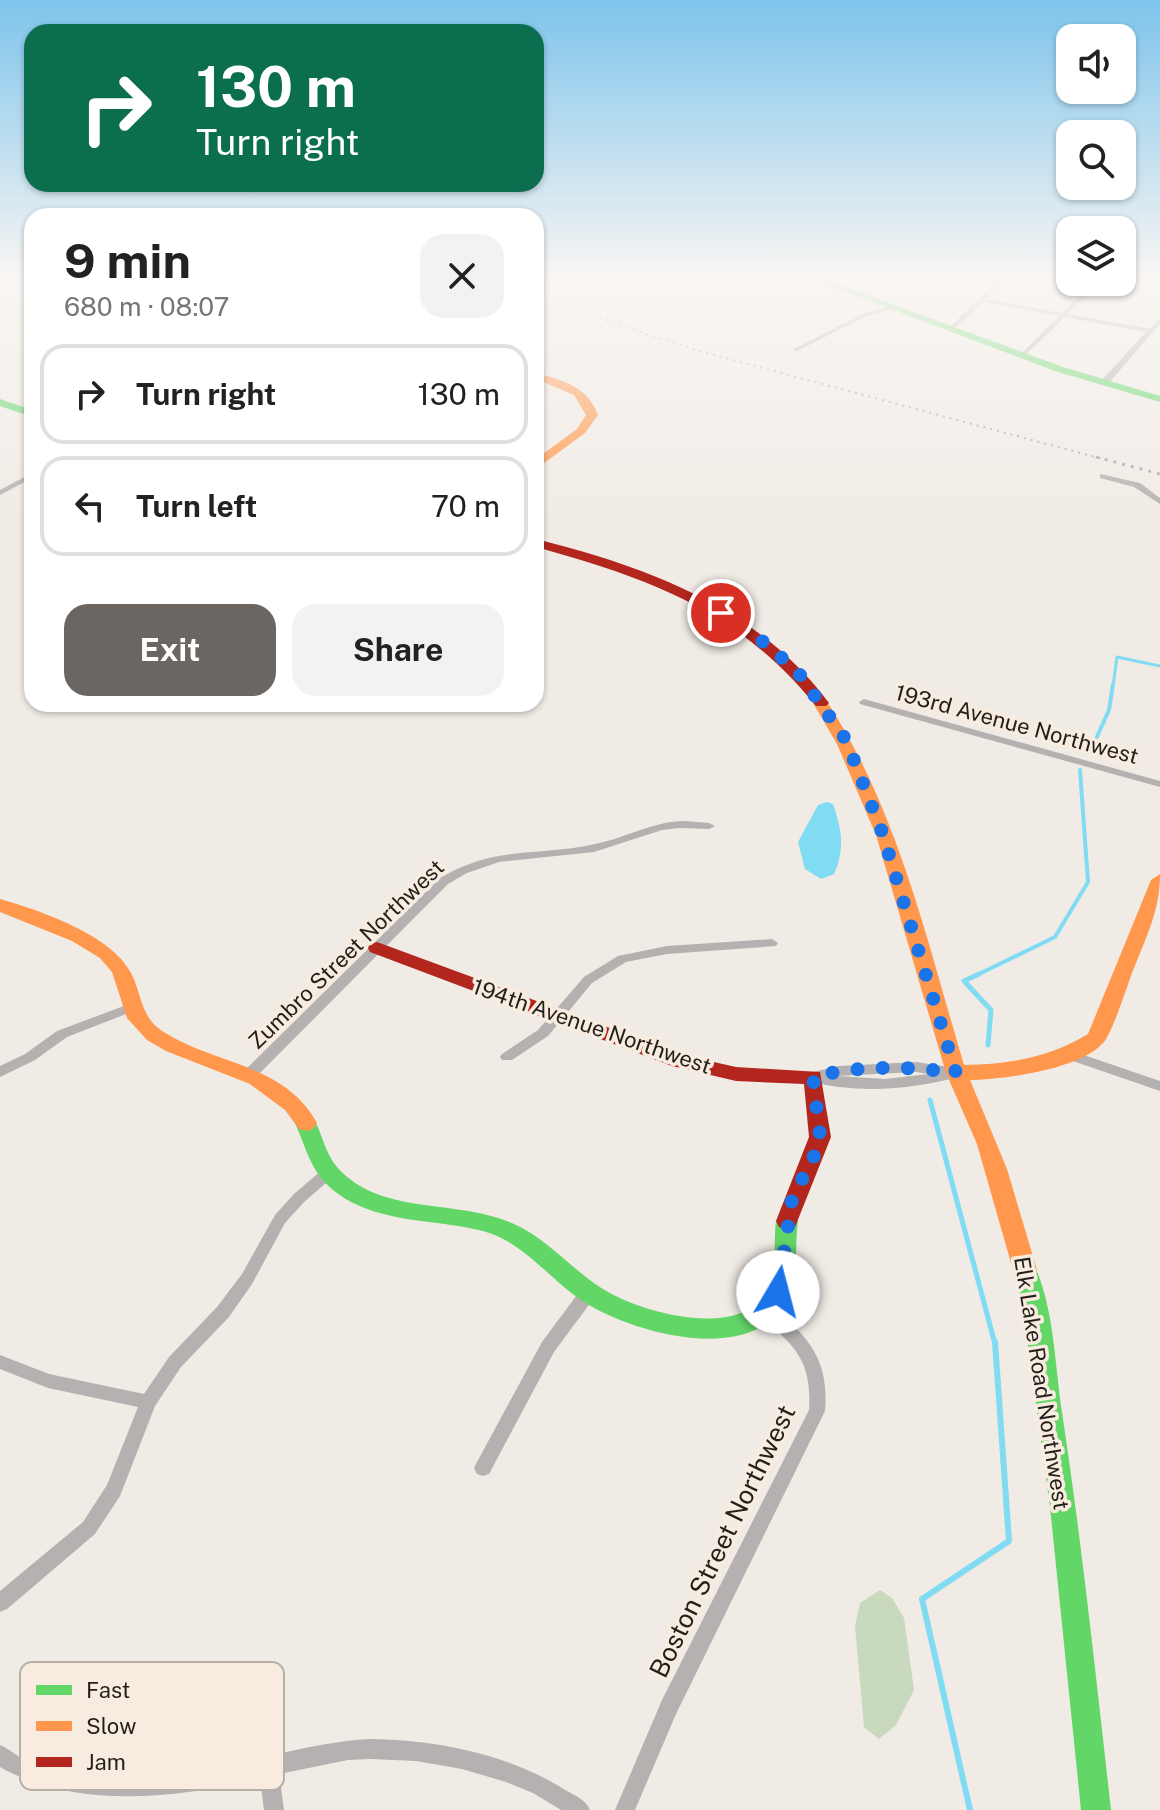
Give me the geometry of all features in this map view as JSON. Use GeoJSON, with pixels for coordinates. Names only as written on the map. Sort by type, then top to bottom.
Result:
{"type":"FeatureCollection","features":[{"type":"Feature","properties":{"kind":"street"},"geometry":{"type":"LineString","coordinates":[[1047,363],[1160,399]]}},
{"type":"Feature","properties":{"kind":"street"},"geometry":{"type":"LineString","coordinates":[[1104,383],[1121,363]]}},
{"type":"Feature","properties":{"kind":"street"},"geometry":{"type":"LineString","coordinates":[[544,379],[581,395],[591,405],[592,415],[587,425],[544,459]]}},
{"type":"Feature","properties":{"kind":"street"},"geometry":{"type":"LineString","coordinates":[[0,402],[24,411]]}},
{"type":"Feature","properties":{"kind":"street"},"geometry":{"type":"LineString","coordinates":[[1103,476],[1137,485],[1160,502]]}},
{"type":"Feature","properties":{"kind":"street"},"geometry":{"type":"LineString","coordinates":[[0,493],[24,480]]}},
{"type":"Feature","properties":{"kind":"street","name":"Elk Lake Road Northwest"},"geometry":{"type":"LineString","coordinates":[[544,545],[626,568],[721,613],[769,646],[800,675],[846,740],[864,782],[956,1073],[970,1098],[1012,1219],[1035,1308],[1063,1507],[1096,1810]]}},
{"type":"Feature","properties":{"kind":"street","name":"193rd Avenue Northwest"},"geometry":{"type":"LineString","coordinates":[[864,702],[1160,784]]}},
{"type":"Feature","properties":{"kind":"street","name":"Zumbro Street Northwest"},"geometry":{"type":"LineString","coordinates":[[248,1076],[444,881],[462,869],[515,853],[590,849],[670,825],[709,826]]}},
{"type":"Feature","properties":{"kind":"street"},"geometry":{"type":"LineString","coordinates":[[956,1073],[1029,1067],[1072,1056],[1100,1033],[1160,880]]}},
{"type":"Feature","properties":{"kind":"street"},"geometry":{"type":"LineString","coordinates":[[0,905],[107,951],[123,974],[129,1008],[140,1025],[279,1092],[297,1108],[328,1173],[348,1190],[374,1201],[459,1216],[507,1231],[535,1247],[588,1293],[627,1314],[678,1326],[722,1327],[740,1324],[766,1310],[778,1292],[792,1199],[814,1156],[820,1136],[813,1077]]}},
{"type":"Feature","properties":{"kind":"street"},"geometry":{"type":"LineString","coordinates":[[507,1057],[543,1033],[588,980],[622,959],[667,950],[772,943]]}},
{"type":"Feature","properties":{"kind":"street","name":"194th Avenue Northwest"},"geometry":{"type":"LineString","coordinates":[[377,948],[705,1068],[736,1074],[813,1077],[839,1071],[916,1067],[956,1073]]}},
{"type":"Feature","properties":{"kind":"street"},"geometry":{"type":"LineString","coordinates":[[0,1072],[30,1057],[62,1034],[129,1008]]}},
{"type":"Feature","properties":{"kind":"street"},"geometry":{"type":"LineString","coordinates":[[1072,1056],[1160,1086]]}},
{"type":"Feature","properties":{"kind":"street"},"geometry":{"type":"LineString","coordinates":[[0,1603],[89,1528],[114,1490],[148,1402],[175,1362],[223,1312],[247,1279],[280,1219],[328,1173]]}},
{"type":"Feature","properties":{"kind":"street"},"geometry":{"type":"LineString","coordinates":[[483,1468],[548,1347],[588,1293]]}},
{"type":"Feature","properties":{"kind":"street","name":"Boston Street Northwest"},"geometry":{"type":"LineString","coordinates":[[625,1810],[669,1707],[817,1411],[819,1395],[810,1354],[766,1310]]}},
{"type":"Feature","properties":{"kind":"street"},"geometry":{"type":"LineString","coordinates":[[0,1362],[48,1381],[148,1402]]}},
{"type":"Feature","properties":{"kind":"street"},"geometry":{"type":"LineString","coordinates":[[284,1763],[348,1750],[443,1755],[530,1780],[580,1810]]}},
{"type":"Feature","properties":{"kind":"street"},"geometry":{"type":"LineString","coordinates":[[0,1755],[20,1768]]}},
{"type":"Feature","properties":{"kind":"street"},"geometry":{"type":"LineString","coordinates":[[98,1790],[149,1790]]}},
{"type":"Feature","properties":{"kind":"street"},"geometry":{"type":"LineString","coordinates":[[271,1790],[274,1810]]}},
{"type":"Feature","properties":{"kind":"green space"},"geometry":{"type":"Polygon","coordinates":[[[880,1590],[892,1598],[904,1618],[914,1690],[896,1725],[879,1739],[864,1727],[855,1626],[860,1603],[880,1590]]]}},
{"type":"Feature","properties":{"kind":"water"},"geometry":{"type":"Polygon","coordinates":[[[833,804],[836,813],[841,848],[834,874],[821,879],[805,869],[798,842],[818,805],[833,804]]]}},
{"type":"Feature","properties":{"kind":"waterway"},"geometry":{"type":"LineString","coordinates":[[1113,686],[1117,657],[1160,666]]}},
{"type":"Feature","properties":{"kind":"waterway"},"geometry":{"type":"LineString","coordinates":[[1091,750],[1109,710],[1113,684]]}},
{"type":"Feature","properties":{"kind":"waterway"},"geometry":{"type":"LineString","coordinates":[[975,976],[1055,937],[1088,882],[1080,770]]}},
{"type":"Feature","properties":{"kind":"waterway"},"geometry":{"type":"LineString","coordinates":[[979,974],[964,981],[991,1010],[988,1045]]}},
{"type":"Feature","properties":{"kind":"waterway"},"geometry":{"type":"LineString","coordinates":[[930,1100],[995,1344]]}},
{"type":"Feature","properties":{"kind":"waterway"},"geometry":{"type":"LineString","coordinates":[[970,1810],[922,1599],[1009,1541],[995,1342]]}},
{"type":"Feature","properties":{"kind":"railway"},"geometry":{"type":"LineString","coordinates":[[746,363],[1103,459]]}},
{"type":"Feature","properties":{"kind":"railway"},"geometry":{"type":"LineString","coordinates":[[1096,457],[1160,474]]}},
{"type":"Feature","properties":{"kind":"traffic: fast"},"geometry":{"type":"LineString","coordinates":[[1044,363],[1160,399]]}},
{"type":"Feature","properties":{"kind":"traffic: fast"},"geometry":{"type":"LineString","coordinates":[[0,402],[24,411]]}},
{"type":"Feature","properties":{"kind":"traffic: fast"},"geometry":{"type":"LineString","coordinates":[[306,1123],[329,1172],[346,1188],[365,1199],[411,1211],[483,1222],[504,1229],[529,1244],[597,1298],[637,1316],[663,1323],[717,1329],[742,1325],[762,1315],[780,1290],[787,1221]]}},
{"type":"Feature","properties":{"kind":"traffic: fast"},"geometry":{"type":"LineString","coordinates":[[1025,1270],[1035,1308],[1063,1507],[1096,1810]]}},
{"type":"Feature","properties":{"kind":"traffic: slow"},"geometry":{"type":"LineString","coordinates":[[544,378],[578,393],[592,415],[581,431],[544,459]]}},
{"type":"Feature","properties":{"kind":"traffic: slow"},"geometry":{"type":"LineString","coordinates":[[821,703],[845,744],[884,835],[956,1073],[988,1144],[1025,1270]]}},
{"type":"Feature","properties":{"kind":"traffic: slow"},"geometry":{"type":"LineString","coordinates":[[956,1073],[993,1071],[1047,1062],[1096,1038],[1160,880]]}},
{"type":"Feature","properties":{"kind":"traffic: slow"},"geometry":{"type":"LineString","coordinates":[[0,905],[79,937],[106,953],[121,972],[133,1009],[144,1027],[173,1046],[236,1070],[276,1090],[292,1104],[306,1123]]}},
{"type":"Feature","properties":{"kind":"traffic: jam"},"geometry":{"type":"LineString","coordinates":[[544,545],[656,581],[730,618],[764,642],[794,670],[821,703]]}},
{"type":"Feature","properties":{"kind":"traffic: jam"},"geometry":{"type":"LineString","coordinates":[[377,948],[679,1061],[736,1074],[813,1077],[820,1137],[787,1221]]}},
{"type":"Feature","properties":{"kind":"route"},"geometry":{"type":"LineString","coordinates":[[721,613],[769,646],[800,675],[846,740],[882,832],[956,1073],[916,1067],[839,1071],[813,1077],[820,1136],[814,1156],[792,1199],[778,1292]]}}]}
